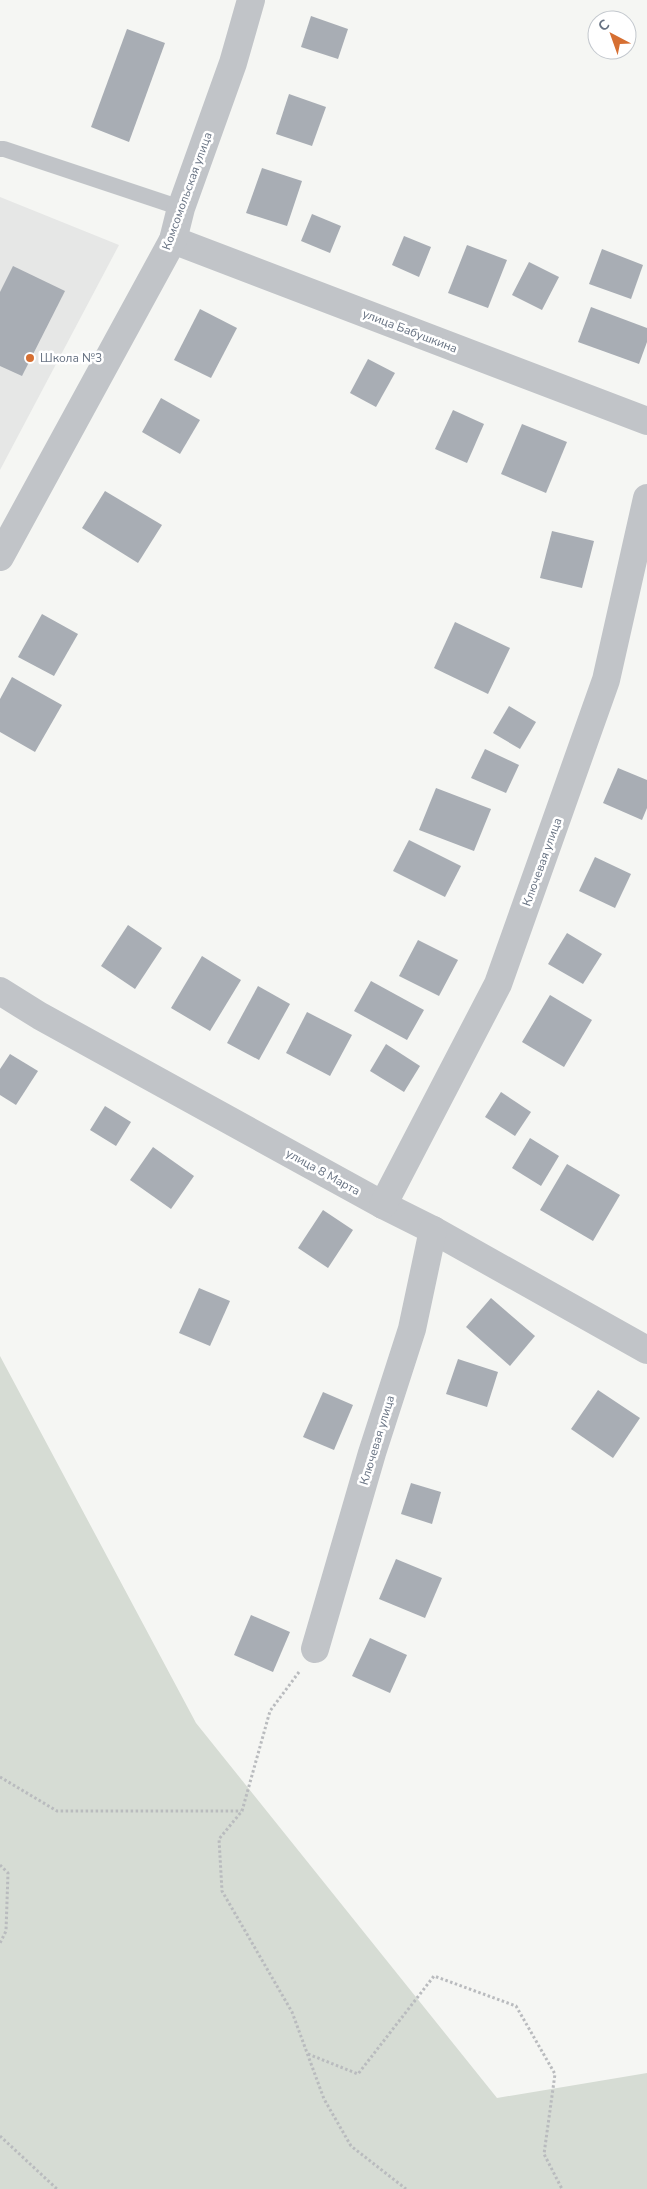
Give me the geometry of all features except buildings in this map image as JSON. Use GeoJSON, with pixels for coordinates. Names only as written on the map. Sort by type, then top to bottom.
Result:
{"type":"FeatureCollection","features":[{"type":"Feature","properties":{"kind":"street","name":"Комсомольская улица"},"geometry":{"type":"LineString","coordinates":[[0,557],[172,240],[233,63],[251,0]]}},
{"type":"Feature","properties":{"kind":"street","name":"улица Бабушкина"},"geometry":{"type":"LineString","coordinates":[[172,240],[647,421]]}},
{"type":"Feature","properties":{"kind":"street","name":"Ключевая улица"},"geometry":{"type":"LineString","coordinates":[[383,1204],[498,984],[606,680],[647,498]]}},
{"type":"Feature","properties":{"kind":"street","name":"улица 8 Марта"},"geometry":{"type":"LineString","coordinates":[[0,991],[40,1016],[433,1230],[647,1350]]}},
{"type":"Feature","properties":{"kind":"street","name":"Ключевая улица"},"geometry":{"type":"LineString","coordinates":[[315,1649],[372,1452],[412,1329],[433,1230]]}},
{"type":"Feature","properties":{"kind":"lane"},"geometry":{"type":"LineString","coordinates":[[0,149],[4,148],[182,208]]}},
{"type":"Feature","properties":{"kind":"path"},"geometry":{"type":"LineString","coordinates":[[315,1649],[270,1711],[242,1811],[219,1839],[222,1892],[292,2012],[324,2099],[351,2146],[406,2189]]}},
{"type":"Feature","properties":{"kind":"path"},"geometry":{"type":"LineString","coordinates":[[0,1777],[57,1811],[242,1811]]}},
{"type":"Feature","properties":{"kind":"path"},"geometry":{"type":"LineString","coordinates":[[0,1865],[8,1873],[6,1931],[0,1943]]}},
{"type":"Feature","properties":{"kind":"path"},"geometry":{"type":"LineString","coordinates":[[307,2054],[358,2074],[434,1976],[516,2006],[555,2074],[544,2154],[562,2189]]}},
{"type":"Feature","properties":{"kind":"path"},"geometry":{"type":"LineString","coordinates":[[0,2136],[57,2189]]}},
{"type":"Feature","properties":{"kind":"shaded area","name":"Школа №3"},"geometry":{"type":"Polygon","coordinates":[[[0,197],[119,245],[0,470],[0,197]]]}},
{"type":"Feature","properties":{"kind":"shaded area"},"geometry":{"type":"Polygon","coordinates":[[[0,1356],[196,1723],[497,2098],[647,2073],[647,2189],[0,2189],[0,1356]]]}},
{"type":"Feature","properties":{"kind":"place","name":"Школа №3"},"geometry":{"type":"Point","coordinates":[30,358]}}]}
